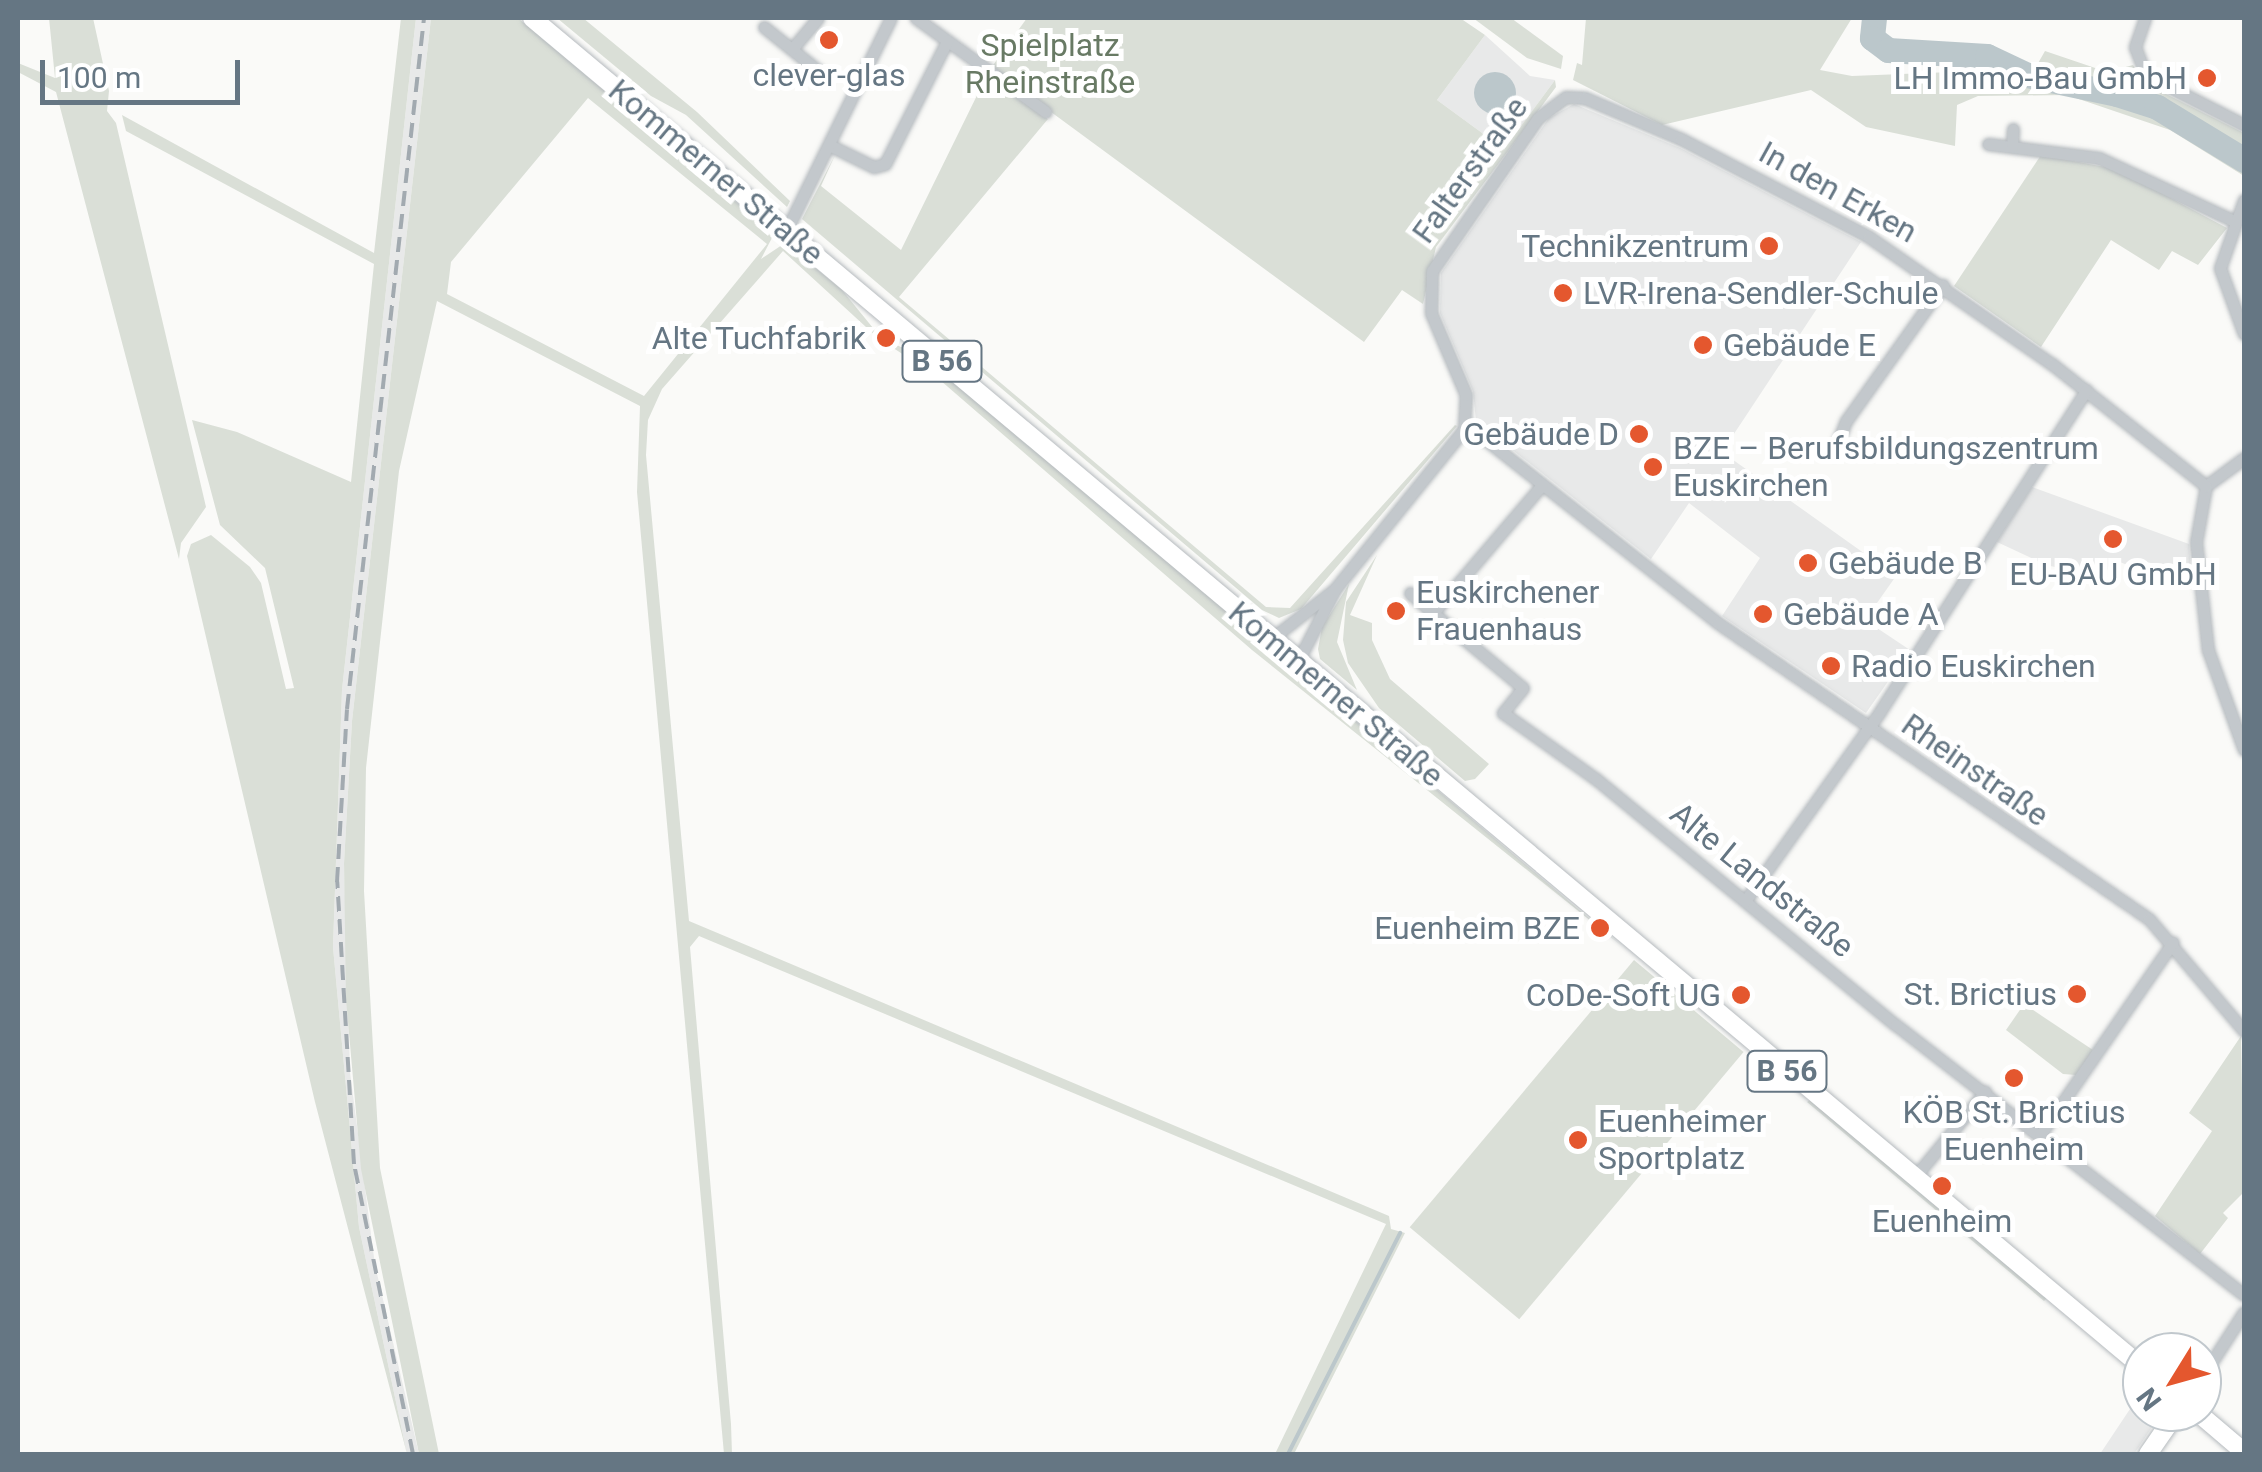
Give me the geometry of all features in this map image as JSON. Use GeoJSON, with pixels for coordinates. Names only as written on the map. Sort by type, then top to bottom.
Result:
{"type":"FeatureCollection","features":[{"type":"Feature","properties":{"kind":"main road","name":"Kommerner Straße"},"geometry":{"type":"LineString","coordinates":[[532,18],[1297,663],[2122,1350]]}},
{"type":"Feature","properties":{"kind":"main road"},"geometry":{"type":"LineString","coordinates":[[2148,1454],[2163,1432]]}},
{"type":"Feature","properties":{"kind":"main road"},"geometry":{"type":"LineString","coordinates":[[2220,1432],[2244,1452]]}},
{"type":"Feature","properties":{"kind":"street"},"geometry":{"type":"LineString","coordinates":[[792,49],[818,18]]}},
{"type":"Feature","properties":{"kind":"street"},"geometry":{"type":"LineString","coordinates":[[786,231],[891,18]]}},
{"type":"Feature","properties":{"kind":"street"},"geometry":{"type":"LineString","coordinates":[[916,18],[1046,112]]}},
{"type":"Feature","properties":{"kind":"street"},"geometry":{"type":"LineString","coordinates":[[2146,18],[2135,51],[2149,78],[2244,125]]}},
{"type":"Feature","properties":{"kind":"street"},"geometry":{"type":"LineString","coordinates":[[764,28],[826,77]]}},
{"type":"Feature","properties":{"kind":"street"},"geometry":{"type":"LineString","coordinates":[[829,145],[874,166],[885,164],[947,40]]}},
{"type":"Feature","properties":{"kind":"street","name":"In den Erken"},"geometry":{"type":"LineString","coordinates":[[1566,97],[1585,98],[1682,139],[1869,236],[2086,390],[2206,486]]}},
{"type":"Feature","properties":{"kind":"street","name":"Falterstraße"},"geometry":{"type":"LineString","coordinates":[[1466,424],[1466,394],[1431,313],[1432,271],[1543,111],[1566,97]]}},
{"type":"Feature","properties":{"kind":"street"},"geometry":{"type":"LineString","coordinates":[[2012,147],[2013,129]]}},
{"type":"Feature","properties":{"kind":"street"},"geometry":{"type":"LineString","coordinates":[[1988,144],[2098,158],[2236,222]]}},
{"type":"Feature","properties":{"kind":"street"},"geometry":{"type":"LineString","coordinates":[[2244,200],[2220,274],[2244,334]]}},
{"type":"Feature","properties":{"kind":"street"},"geometry":{"type":"LineString","coordinates":[[1834,452],[1846,420],[1943,285]]}},
{"type":"Feature","properties":{"kind":"street"},"geometry":{"type":"LineString","coordinates":[[1745,901],[1866,728],[2086,390]]}},
{"type":"Feature","properties":{"kind":"street"},"geometry":{"type":"LineString","coordinates":[[1297,663],[1334,589],[1466,424]]}},
{"type":"Feature","properties":{"kind":"street","name":"Rheinstraße"},"geometry":{"type":"LineString","coordinates":[[1466,424],[1679,595],[1866,728],[2137,911],[2173,942],[2244,1031]]}},
{"type":"Feature","properties":{"kind":"street"},"geometry":{"type":"LineString","coordinates":[[2244,458],[2206,486],[2196,542],[2202,623],[2244,750]]}},
{"type":"Feature","properties":{"kind":"street"},"geometry":{"type":"LineString","coordinates":[[1410,592],[1433,613],[1542,484]]}},
{"type":"Feature","properties":{"kind":"street"},"geometry":{"type":"LineString","coordinates":[[1270,640],[1334,589]]}},
{"type":"Feature","properties":{"kind":"street","name":"Alte Landstraße"},"geometry":{"type":"LineString","coordinates":[[1433,613],[1523,688],[1503,713],[1596,779],[2244,1295]]}},
{"type":"Feature","properties":{"kind":"street"},"geometry":{"type":"LineString","coordinates":[[2040,1135],[2173,942]]}},
{"type":"Feature","properties":{"kind":"street"},"geometry":{"type":"LineString","coordinates":[[1914,1178],[1985,1092]]}},
{"type":"Feature","properties":{"kind":"street"},"geometry":{"type":"LineString","coordinates":[[2222,1346],[2244,1312]]}},
{"type":"Feature","properties":{"kind":"shaded area"},"geometry":{"type":"Polygon","coordinates":[[[416,18],[431,18],[352,721],[344,863],[350,1072],[375,1265],[419,1454],[407,1454],[359,1227],[333,947],[342,690],[416,18]]]}},
{"type":"Feature","properties":{"kind":"shaded area"},"geometry":{"type":"Polygon","coordinates":[[[1485,35],[1530,76],[1555,80],[1504,149],[1437,100],[1485,35]]]}},
{"type":"Feature","properties":{"kind":"shaded area"},"geometry":{"type":"Polygon","coordinates":[[[1495,72],[1510,78],[1516,93],[1510,108],[1495,114],[1480,108],[1474,93],[1480,78],[1495,72]]]}},
{"type":"Feature","properties":{"kind":"shaded area"},"geometry":{"type":"Polygon","coordinates":[[[1574,104],[1680,148],[1861,242],[1722,452],[1896,576],[1865,620],[1910,650],[1866,713],[1722,616],[1760,558],[1689,503],[1651,559],[1476,421],[1473,391],[1440,313],[1441,273],[1549,118],[1574,104]]]}},
{"type":"Feature","properties":{"kind":"shaded area"},"geometry":{"type":"Polygon","coordinates":[[[2032,487],[2189,544],[2191,574],[2147,562],[2143,571],[2112,559],[2104,578],[2046,565],[1997,542],[2032,487]]]}},
{"type":"Feature","properties":{"kind":"shaded area"},"geometry":{"type":"Polygon","coordinates":[[[2122,1421],[2122,1432],[2149,1432],[2134,1454],[2100,1454],[2122,1421]]]}},
{"type":"Feature","properties":{"kind":"green space"},"geometry":{"type":"Polygon","coordinates":[[[49,18],[93,18],[109,91],[107,111],[116,123],[206,507],[181,543],[179,559],[56,92],[18,72],[18,63],[55,78],[49,18]]]}},
{"type":"Feature","properties":{"kind":"green space"},"geometry":{"type":"Polygon","coordinates":[[[401,18],[416,18],[342,690],[333,947],[359,1227],[407,1454],[315,1102],[187,556],[191,544],[211,535],[250,567],[261,583],[286,689],[294,688],[265,568],[220,525],[192,420],[237,432],[351,482],[374,264],[126,131],[122,115],[374,253],[401,18]]]}},
{"type":"Feature","properties":{"kind":"green space"},"geometry":{"type":"Polygon","coordinates":[[[431,18],[518,18],[774,234],[761,259],[785,243],[842,290],[882,339],[925,357],[1622,946],[1252,650],[933,374],[878,338],[783,251],[662,389],[648,420],[646,455],[689,921],[1389,1216],[1391,1229],[1405,1233],[1294,1454],[1275,1454],[1386,1224],[699,936],[690,947],[731,1424],[732,1454],[724,1454],[637,492],[640,406],[437,301],[399,471],[366,768],[364,891],[380,1168],[439,1454],[419,1454],[361,1169],[346,999],[344,863],[352,721],[431,18]],[[588,98],[451,262],[447,294],[644,396],[767,244],[588,98]]]}},
{"type":"Feature","properties":{"kind":"green space"},"geometry":{"type":"Polygon","coordinates":[[[557,18],[583,18],[697,112],[790,201],[787,207],[686,115],[651,96],[557,18]]]}},
{"type":"Feature","properties":{"kind":"green space","name":"Spielplatz Rheinstraße"},"geometry":{"type":"Polygon","coordinates":[[[1027,18],[1460,18],[1485,35],[1437,100],[1504,149],[1555,80],[1556,87],[1436,247],[1423,304],[1402,290],[1364,342],[991,68],[1027,18]]]}},
{"type":"Feature","properties":{"kind":"green space"},"geometry":{"type":"Polygon","coordinates":[[[1473,18],[1511,18],[1563,56],[1561,69],[1527,58],[1473,18]]]}},
{"type":"Feature","properties":{"kind":"green space"},"geometry":{"type":"Polygon","coordinates":[[[1586,18],[1852,18],[1820,70],[1852,76],[2001,70],[2029,79],[2045,51],[2107,72],[2133,65],[2150,86],[2244,133],[2244,176],[2170,130],[2067,95],[1978,96],[1957,105],[1955,146],[1866,127],[1811,90],[1662,125],[1573,80],[1577,63],[1582,65],[1586,18]]]}},
{"type":"Feature","properties":{"kind":"green space"},"geometry":{"type":"Polygon","coordinates":[[[987,75],[1048,119],[899,297],[1266,607],[1290,608],[1457,426],[1301,609],[1279,618],[1262,610],[802,219],[835,155],[821,186],[901,250],[987,75]]]}},
{"type":"Feature","properties":{"kind":"green space"},"geometry":{"type":"Polygon","coordinates":[[[2041,155],[2116,169],[2227,228],[2198,265],[2172,251],[2159,270],[2111,240],[2041,347],[1954,286],[2041,155]]]}},
{"type":"Feature","properties":{"kind":"green space"},"geometry":{"type":"Polygon","coordinates":[[[1377,555],[1350,615],[1372,623],[1372,640],[1390,679],[1489,764],[1475,779],[1465,781],[1379,708],[1348,663],[1343,640],[1346,602],[1377,555]]]}},
{"type":"Feature","properties":{"kind":"green space"},"geometry":{"type":"Polygon","coordinates":[[[1349,584],[1337,642],[1357,690],[1320,659],[1318,649],[1322,627],[1349,584]]]}},
{"type":"Feature","properties":{"kind":"green space","name":"Euenheimer Sportplatz"},"geometry":{"type":"Polygon","coordinates":[[[1634,960],[1744,1052],[1519,1319],[1410,1227],[1634,960]]]}},
{"type":"Feature","properties":{"kind":"green space"},"geometry":{"type":"Polygon","coordinates":[[[2024,1004],[2093,1050],[2076,1075],[2063,1074],[2006,1030],[2024,1004]]]}},
{"type":"Feature","properties":{"kind":"green space"},"geometry":{"type":"Polygon","coordinates":[[[2241,1036],[2244,1192],[2223,1213],[2228,1218],[2200,1254],[2155,1216],[2212,1131],[2189,1113],[2241,1036]]]}},
{"type":"Feature","properties":{"kind":"green space"},"geometry":{"type":"Polygon","coordinates":[[[1810,1100],[2047,1298],[2044,1301],[1807,1102],[1810,1100]]]}},
{"type":"Feature","properties":{"kind":"waterway"},"geometry":{"type":"LineString","coordinates":[[1874,18],[1872,38],[1888,50],[1987,56],[2027,75],[2117,94],[2157,107],[2244,160]]}},
{"type":"Feature","properties":{"kind":"waterway"},"geometry":{"type":"LineString","coordinates":[[1288,1454],[1400,1233]]}},
{"type":"Feature","properties":{"kind":"railway"},"geometry":{"type":"LineString","coordinates":[[413,1454],[354,1164],[337,882],[347,709],[424,18]]}},
{"type":"Feature","properties":{"kind":"place","name":"clever-glas"},"geometry":{"type":"Point","coordinates":[829,40]}},
{"type":"Feature","properties":{"kind":"place","name":"LH Immo-Bau GmbH"},"geometry":{"type":"Point","coordinates":[2207,78]}},
{"type":"Feature","properties":{"kind":"place","name":"Technikzentrum"},"geometry":{"type":"Point","coordinates":[1769,246]}},
{"type":"Feature","properties":{"kind":"place","name":"LVR-Irena-Sendler-Schule"},"geometry":{"type":"Point","coordinates":[1563,293]}},
{"type":"Feature","properties":{"kind":"place","name":"Alte Tuchfabrik"},"geometry":{"type":"Point","coordinates":[886,338]}},
{"type":"Feature","properties":{"kind":"place","name":"Gebäude E"},"geometry":{"type":"Point","coordinates":[1703,345]}},
{"type":"Feature","properties":{"kind":"place","name":"Gebäude D"},"geometry":{"type":"Point","coordinates":[1639,434]}},
{"type":"Feature","properties":{"kind":"place","name":"BZE – Berufsbildungszentrum Euskirchen"},"geometry":{"type":"Point","coordinates":[1653,467]}},
{"type":"Feature","properties":{"kind":"place","name":"EU-BAU GmbH"},"geometry":{"type":"Point","coordinates":[2113,539]}},
{"type":"Feature","properties":{"kind":"place","name":"Gebäude B"},"geometry":{"type":"Point","coordinates":[1808,563]}},
{"type":"Feature","properties":{"kind":"place","name":"Euskirchener Frauenhaus"},"geometry":{"type":"Point","coordinates":[1396,611]}},
{"type":"Feature","properties":{"kind":"place","name":"Gebäude A"},"geometry":{"type":"Point","coordinates":[1763,614]}},
{"type":"Feature","properties":{"kind":"place","name":"Radio Euskirchen"},"geometry":{"type":"Point","coordinates":[1831,666]}},
{"type":"Feature","properties":{"kind":"place","name":"Euenheim BZE"},"geometry":{"type":"Point","coordinates":[1600,928]}},
{"type":"Feature","properties":{"kind":"place","name":"St. Brictius"},"geometry":{"type":"Point","coordinates":[2077,994]}},
{"type":"Feature","properties":{"kind":"place","name":"CoDe-Soft UG"},"geometry":{"type":"Point","coordinates":[1741,995]}},
{"type":"Feature","properties":{"kind":"place","name":"KÖB St. Brictius Euenheim"},"geometry":{"type":"Point","coordinates":[2014,1078]}},
{"type":"Feature","properties":{"kind":"place","name":"Euenheimer Sportplatz"},"geometry":{"type":"Point","coordinates":[1578,1140]}},
{"type":"Feature","properties":{"kind":"place","name":"Euenheim"},"geometry":{"type":"Point","coordinates":[1942,1186]}}]}
